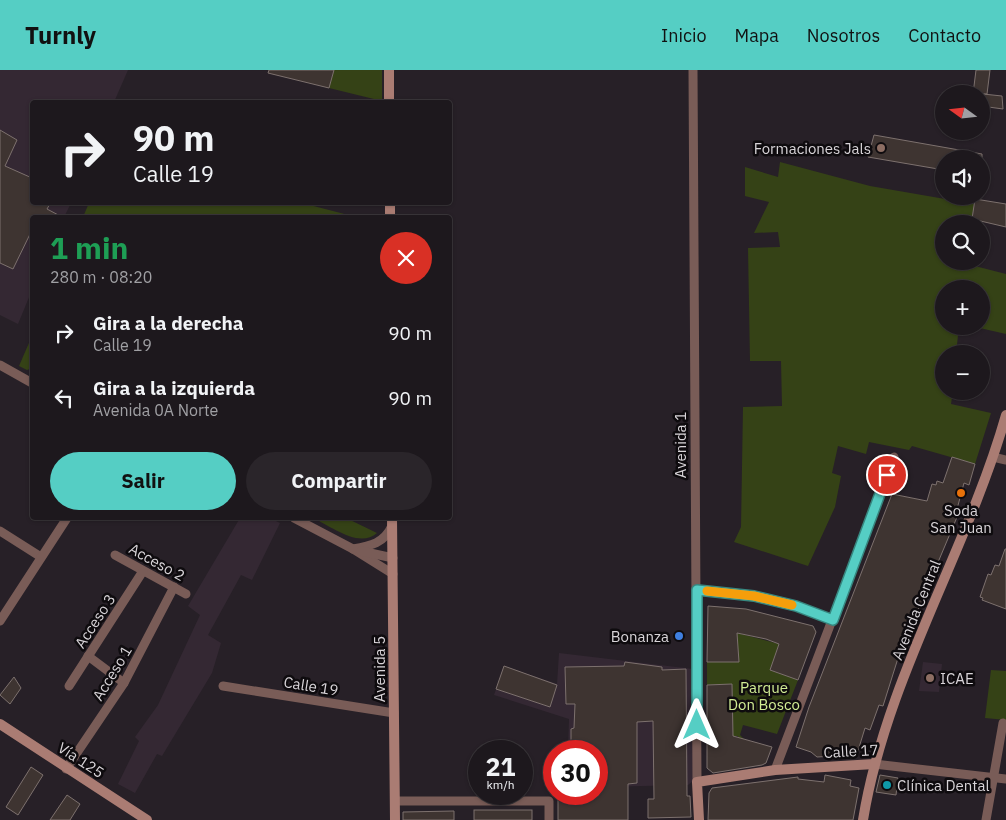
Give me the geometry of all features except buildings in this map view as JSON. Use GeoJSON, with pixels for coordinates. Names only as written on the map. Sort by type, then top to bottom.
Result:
{"type":"FeatureCollection","features":[{"type":"Feature","properties":{"kind":"main road"},"geometry":{"type":"LineString","coordinates":[[389,70],[389,100]]}},
{"type":"Feature","properties":{"kind":"main road","name":"Avenida Central"},"geometry":{"type":"LineString","coordinates":[[863,820],[874,764],[900,690],[993,457],[1006,415]]}},
{"type":"Feature","properties":{"kind":"main road","name":"Avenida 5"},"geometry":{"type":"LineString","coordinates":[[392,522],[395,820]]}},
{"type":"Feature","properties":{"kind":"main road","name":"Vía 125"},"geometry":{"type":"LineString","coordinates":[[0,724],[66,769],[147,820]]}},
{"type":"Feature","properties":{"kind":"main road","name":"Calle 17"},"geometry":{"type":"LineString","coordinates":[[697,782],[774,770],[874,764]]}},
{"type":"Feature","properties":{"kind":"main road","name":"Avenida 1"},"geometry":{"type":"LineString","coordinates":[[697,782],[699,820]]}},
{"type":"Feature","properties":{"kind":"street","name":"Avenida 1"},"geometry":{"type":"LineString","coordinates":[[694,70],[697,782]]}},
{"type":"Feature","properties":{"kind":"street"},"geometry":{"type":"LineString","coordinates":[[0,365],[30,382]]}},
{"type":"Feature","properties":{"kind":"street"},"geometry":{"type":"LineString","coordinates":[[774,770],[894,457]]}},
{"type":"Feature","properties":{"kind":"street"},"geometry":{"type":"LineString","coordinates":[[993,457],[1006,460]]}},
{"type":"Feature","properties":{"kind":"street"},"geometry":{"type":"LineString","coordinates":[[0,621],[66,520]]}},
{"type":"Feature","properties":{"kind":"street"},"geometry":{"type":"LineString","coordinates":[[298,520],[353,549],[393,574]]}},
{"type":"Feature","properties":{"kind":"street"},"geometry":{"type":"LineString","coordinates":[[353,549],[379,542],[387,535],[392,522]]}},
{"type":"Feature","properties":{"kind":"street"},"geometry":{"type":"LineString","coordinates":[[0,531],[41,557]]}},
{"type":"Feature","properties":{"kind":"street"},"geometry":{"type":"LineString","coordinates":[[353,549],[393,558]]}},
{"type":"Feature","properties":{"kind":"street","name":"Acceso 2"},"geometry":{"type":"LineString","coordinates":[[115,554],[186,594]]}},
{"type":"Feature","properties":{"kind":"street","name":"Acceso 3"},"geometry":{"type":"LineString","coordinates":[[69,686],[143,571]]}},
{"type":"Feature","properties":{"kind":"street","name":"Acceso 1"},"geometry":{"type":"LineString","coordinates":[[66,769],[124,683],[174,588]]}},
{"type":"Feature","properties":{"kind":"street"},"geometry":{"type":"LineString","coordinates":[[697,590],[754,596],[796,606],[833,620]]}},
{"type":"Feature","properties":{"kind":"street"},"geometry":{"type":"LineString","coordinates":[[88,656],[124,683]]}},
{"type":"Feature","properties":{"kind":"street","name":"Calle 19"},"geometry":{"type":"LineString","coordinates":[[223,686],[394,713]]}},
{"type":"Feature","properties":{"kind":"street"},"geometry":{"type":"LineString","coordinates":[[986,820],[1004,723]]}},
{"type":"Feature","properties":{"kind":"street","name":"Calle 17"},"geometry":{"type":"LineString","coordinates":[[874,764],[1006,779]]}},
{"type":"Feature","properties":{"kind":"street"},"geometry":{"type":"LineString","coordinates":[[395,801],[549,800],[549,820]]}},
{"type":"Feature","properties":{"kind":"shaded area"},"geometry":{"type":"Polygon","coordinates":[[[0,70],[128,70],[115,100],[30,100],[30,205],[70,205],[65,215],[30,215],[30,295],[18,324],[0,315],[0,70]]]}},
{"type":"Feature","properties":{"kind":"shaded area"},"geometry":{"type":"Polygon","coordinates":[[[239,520],[274,520],[280,523],[252,580],[241,575],[208,635],[221,643],[212,673],[162,756],[157,754],[135,793],[118,784],[139,741],[135,737],[158,705],[200,615],[188,606],[239,520]]]}},
{"type":"Feature","properties":{"kind":"shaded area"},"geometry":{"type":"Polygon","coordinates":[[[559,653],[693,669],[693,781],[688,785],[608,787],[608,740],[568,740],[569,719],[494,695],[504,666],[557,684],[559,653]]]}},
{"type":"Feature","properties":{"kind":"shaded area","name":"ICAE"},"geometry":{"type":"Polygon","coordinates":[[[923,662],[942,664],[939,692],[919,691],[923,662]]]}},
{"type":"Feature","properties":{"kind":"green space"},"geometry":{"type":"Polygon","coordinates":[[[334,70],[382,70],[382,100],[329,88],[334,70]]]}},
{"type":"Feature","properties":{"kind":"green space"},"geometry":{"type":"Polygon","coordinates":[[[780,162],[870,186],[935,197],[935,205],[974,205],[972,215],[935,215],[935,270],[990,270],[1006,274],[1006,334],[990,330],[990,280],[935,280],[935,335],[958,335],[957,345],[935,345],[935,400],[952,400],[951,404],[991,413],[975,464],[912,446],[909,450],[869,442],[866,454],[838,446],[832,473],[841,476],[835,507],[808,566],[734,542],[741,527],[743,407],[782,406],[781,361],[750,361],[748,248],[780,247],[778,232],[754,233],[769,202],[745,196],[745,167],[778,177],[780,162]]]}},
{"type":"Feature","properties":{"kind":"green space"},"geometry":{"type":"Polygon","coordinates":[[[88,205],[310,205],[348,215],[84,215],[88,205]]]}},
{"type":"Feature","properties":{"kind":"green space"},"geometry":{"type":"Polygon","coordinates":[[[30,341],[30,369],[27,370],[19,366],[30,341]]]}},
{"type":"Feature","properties":{"kind":"green space"},"geometry":{"type":"Polygon","coordinates":[[[317,520],[350,520],[377,533],[362,539],[336,530],[317,520]]]}},
{"type":"Feature","properties":{"kind":"green space","name":"Parque Don Bosco"},"geometry":{"type":"Polygon","coordinates":[[[737,633],[779,644],[770,670],[798,680],[777,734],[743,725],[740,735],[745,740],[739,755],[738,736],[733,736],[732,684],[707,685],[707,662],[739,661],[737,633]]]}},
{"type":"Feature","properties":{"kind":"green space"},"geometry":{"type":"Polygon","coordinates":[[[991,670],[1006,671],[1006,720],[985,718],[991,670]]]}},
{"type":"Feature","properties":{"kind":"slow traffic"},"geometry":{"type":"LineString","coordinates":[[707,591],[754,596],[792,605]]}},
{"type":"Feature","properties":{"kind":"place","name":"Formaciones Jals"},"geometry":{"type":"Point","coordinates":[881,148]}},
{"type":"Feature","properties":{"kind":"place","name":"Soda San Juan"},"geometry":{"type":"Point","coordinates":[961,493]}},
{"type":"Feature","properties":{"kind":"place","name":"Bonanza"},"geometry":{"type":"Point","coordinates":[679,636]}},
{"type":"Feature","properties":{"kind":"place","name":"ICAE"},"geometry":{"type":"Point","coordinates":[930,678]}},
{"type":"Feature","properties":{"kind":"place","name":"Clínica Dental"},"geometry":{"type":"Point","coordinates":[887,785]}},
{"type":"Feature","properties":{"kind":"route"},"geometry":{"type":"LineString","coordinates":[[697,725],[697,590],[754,596],[796,606],[833,620],[887,475]]}}]}
